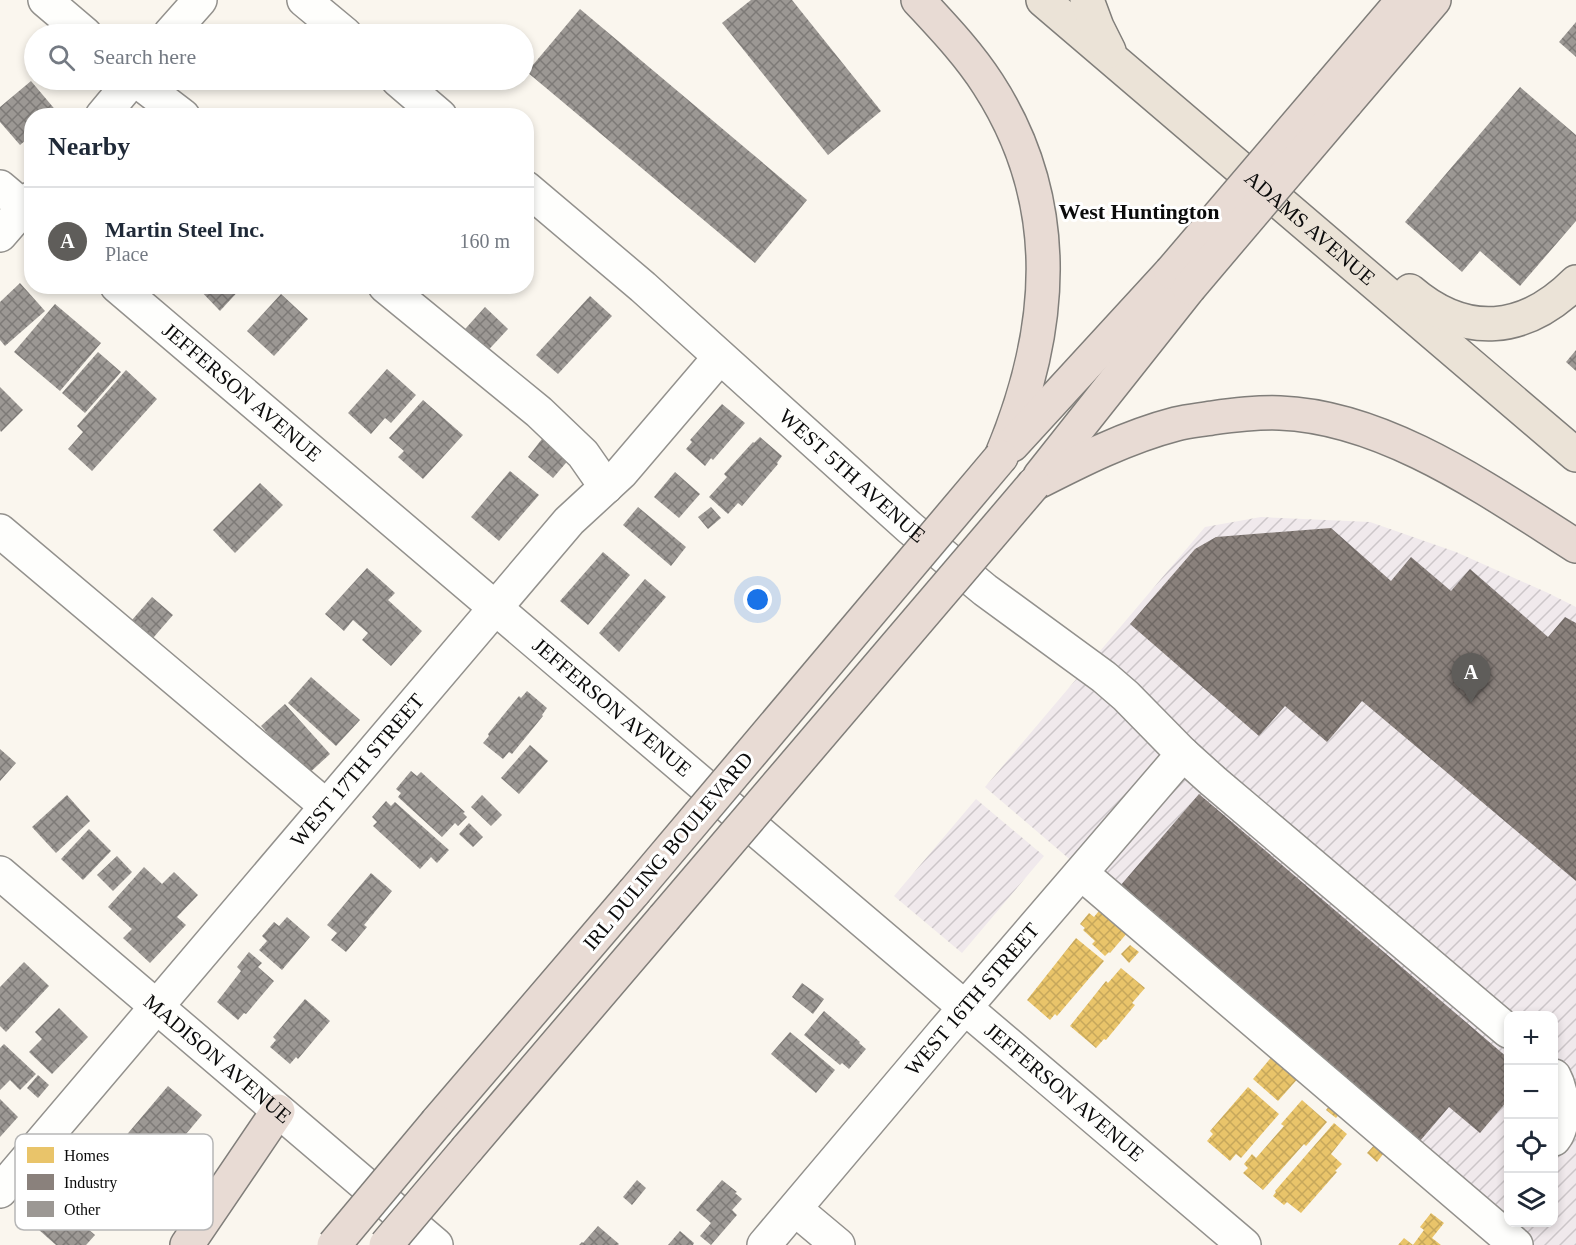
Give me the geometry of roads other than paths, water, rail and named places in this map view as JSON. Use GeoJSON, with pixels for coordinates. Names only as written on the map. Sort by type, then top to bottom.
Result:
{"type":"FeatureCollection","features":[{"type":"Feature","properties":{"kind":"highway"},"geometry":{"type":"LineString","coordinates":[[918,0],[958,43],[988,84],[1013,128],[1032,177],[1042,234],[1044,290],[1037,343],[1026,390],[1001,457]]}},
{"type":"Feature","properties":{"kind":"highway"},"geometry":{"type":"LineString","coordinates":[[1337,96],[1403,0]]}},
{"type":"Feature","properties":{"kind":"highway"},"geometry":{"type":"LineString","coordinates":[[1180,280],[1337,96],[1434,0]]}},
{"type":"Feature","properties":{"kind":"highway","name":"IRL DULING BOULEVARD"},"geometry":{"type":"LineString","coordinates":[[334,1245],[1001,457],[1180,280]]}},
{"type":"Feature","properties":{"kind":"highway","name":"IRL DULING BOULEVARD"},"geometry":{"type":"LineString","coordinates":[[386,1245],[1034,484],[1180,280]]}},
{"type":"Feature","properties":{"kind":"highway"},"geometry":{"type":"LineString","coordinates":[[1034,484],[1130,439],[1177,424],[1228,416],[1280,413],[1329,419],[1369,431],[1420,452],[1576,546]]}},
{"type":"Feature","properties":{"kind":"highway"},"geometry":{"type":"LineString","coordinates":[[213,1207],[278,1111]]}},
{"type":"Feature","properties":{"kind":"highway"},"geometry":{"type":"LineString","coordinates":[[187,1245],[197,1230]]}},
{"type":"Feature","properties":{"kind":"main road","name":"ADAMS AVENUE"},"geometry":{"type":"LineString","coordinates":[[1043,0],[1576,455]]}},
{"type":"Feature","properties":{"kind":"main road"},"geometry":{"type":"LineString","coordinates":[[1087,0],[1114,61]]}},
{"type":"Feature","properties":{"kind":"main road"},"geometry":{"type":"LineString","coordinates":[[1261,186],[1350,239],[1423,302],[1462,321],[1481,325],[1503,324],[1520,320],[1562,297],[1576,282]]}},
{"type":"Feature","properties":{"kind":"street"},"geometry":{"type":"LineString","coordinates":[[45,0],[73,24]]}},
{"type":"Feature","properties":{"kind":"street"},"geometry":{"type":"LineString","coordinates":[[180,24],[200,0]]}},
{"type":"Feature","properties":{"kind":"street"},"geometry":{"type":"LineString","coordinates":[[304,0],[333,24]]}},
{"type":"Feature","properties":{"kind":"street"},"geometry":{"type":"LineString","coordinates":[[109,108],[125,90]]}},
{"type":"Feature","properties":{"kind":"street"},"geometry":{"type":"LineString","coordinates":[[148,90],[172,108]]}},
{"type":"Feature","properties":{"kind":"street"},"geometry":{"type":"LineString","coordinates":[[410,90],[431,108]]}},
{"type":"Feature","properties":{"kind":"street","name":"WEST 5TH AVENUE"},"geometry":{"type":"LineString","coordinates":[[534,196],[643,287],[918,535],[985,590],[1104,677],[1183,754],[1504,1026]]}},
{"type":"Feature","properties":{"kind":"street"},"geometry":{"type":"LineString","coordinates":[[0,235],[22,202]]}},
{"type":"Feature","properties":{"kind":"street","name":"JEFFERSON AVENUE"},"geometry":{"type":"LineString","coordinates":[[126,294],[1244,1245]]}},
{"type":"Feature","properties":{"kind":"street"},"geometry":{"type":"LineString","coordinates":[[395,294],[539,412],[583,454],[606,487]]}},
{"type":"Feature","properties":{"kind":"street","name":"WEST 17TH STREET"},"geometry":{"type":"LineString","coordinates":[[48,1134],[569,521],[621,473],[720,357]]}},
{"type":"Feature","properties":{"kind":"street"},"geometry":{"type":"LineString","coordinates":[[0,531],[326,806]]}},
{"type":"Feature","properties":{"kind":"street","name":"WEST 16TH STREET"},"geometry":{"type":"LineString","coordinates":[[764,1245],[1183,754]]}},
{"type":"Feature","properties":{"kind":"street","name":"MADISON AVENUE"},"geometry":{"type":"LineString","coordinates":[[0,873],[436,1245]]}},
{"type":"Feature","properties":{"kind":"street"},"geometry":{"type":"LineString","coordinates":[[1081,873],[1516,1245]]}},
{"type":"Feature","properties":{"kind":"street"},"geometry":{"type":"LineString","coordinates":[[1558,1084],[1562,1106],[1558,1134]]}},
{"type":"Feature","properties":{"kind":"street","name":"WEST 17TH STREET"},"geometry":{"type":"LineString","coordinates":[[0,1191],[15,1173]]}},
{"type":"Feature","properties":{"kind":"street"},"geometry":{"type":"LineString","coordinates":[[795,1209],[838,1245]]}},
{"type":"Feature","properties":{"kind":"place","name":"Martin Steel Inc."},"geometry":{"type":"Point","coordinates":[1471,703]}},
{"type":"Feature","properties":{"kind":"district","name":"West Huntington"},"geometry":{"type":"Point","coordinates":[1139,211]}}]}
